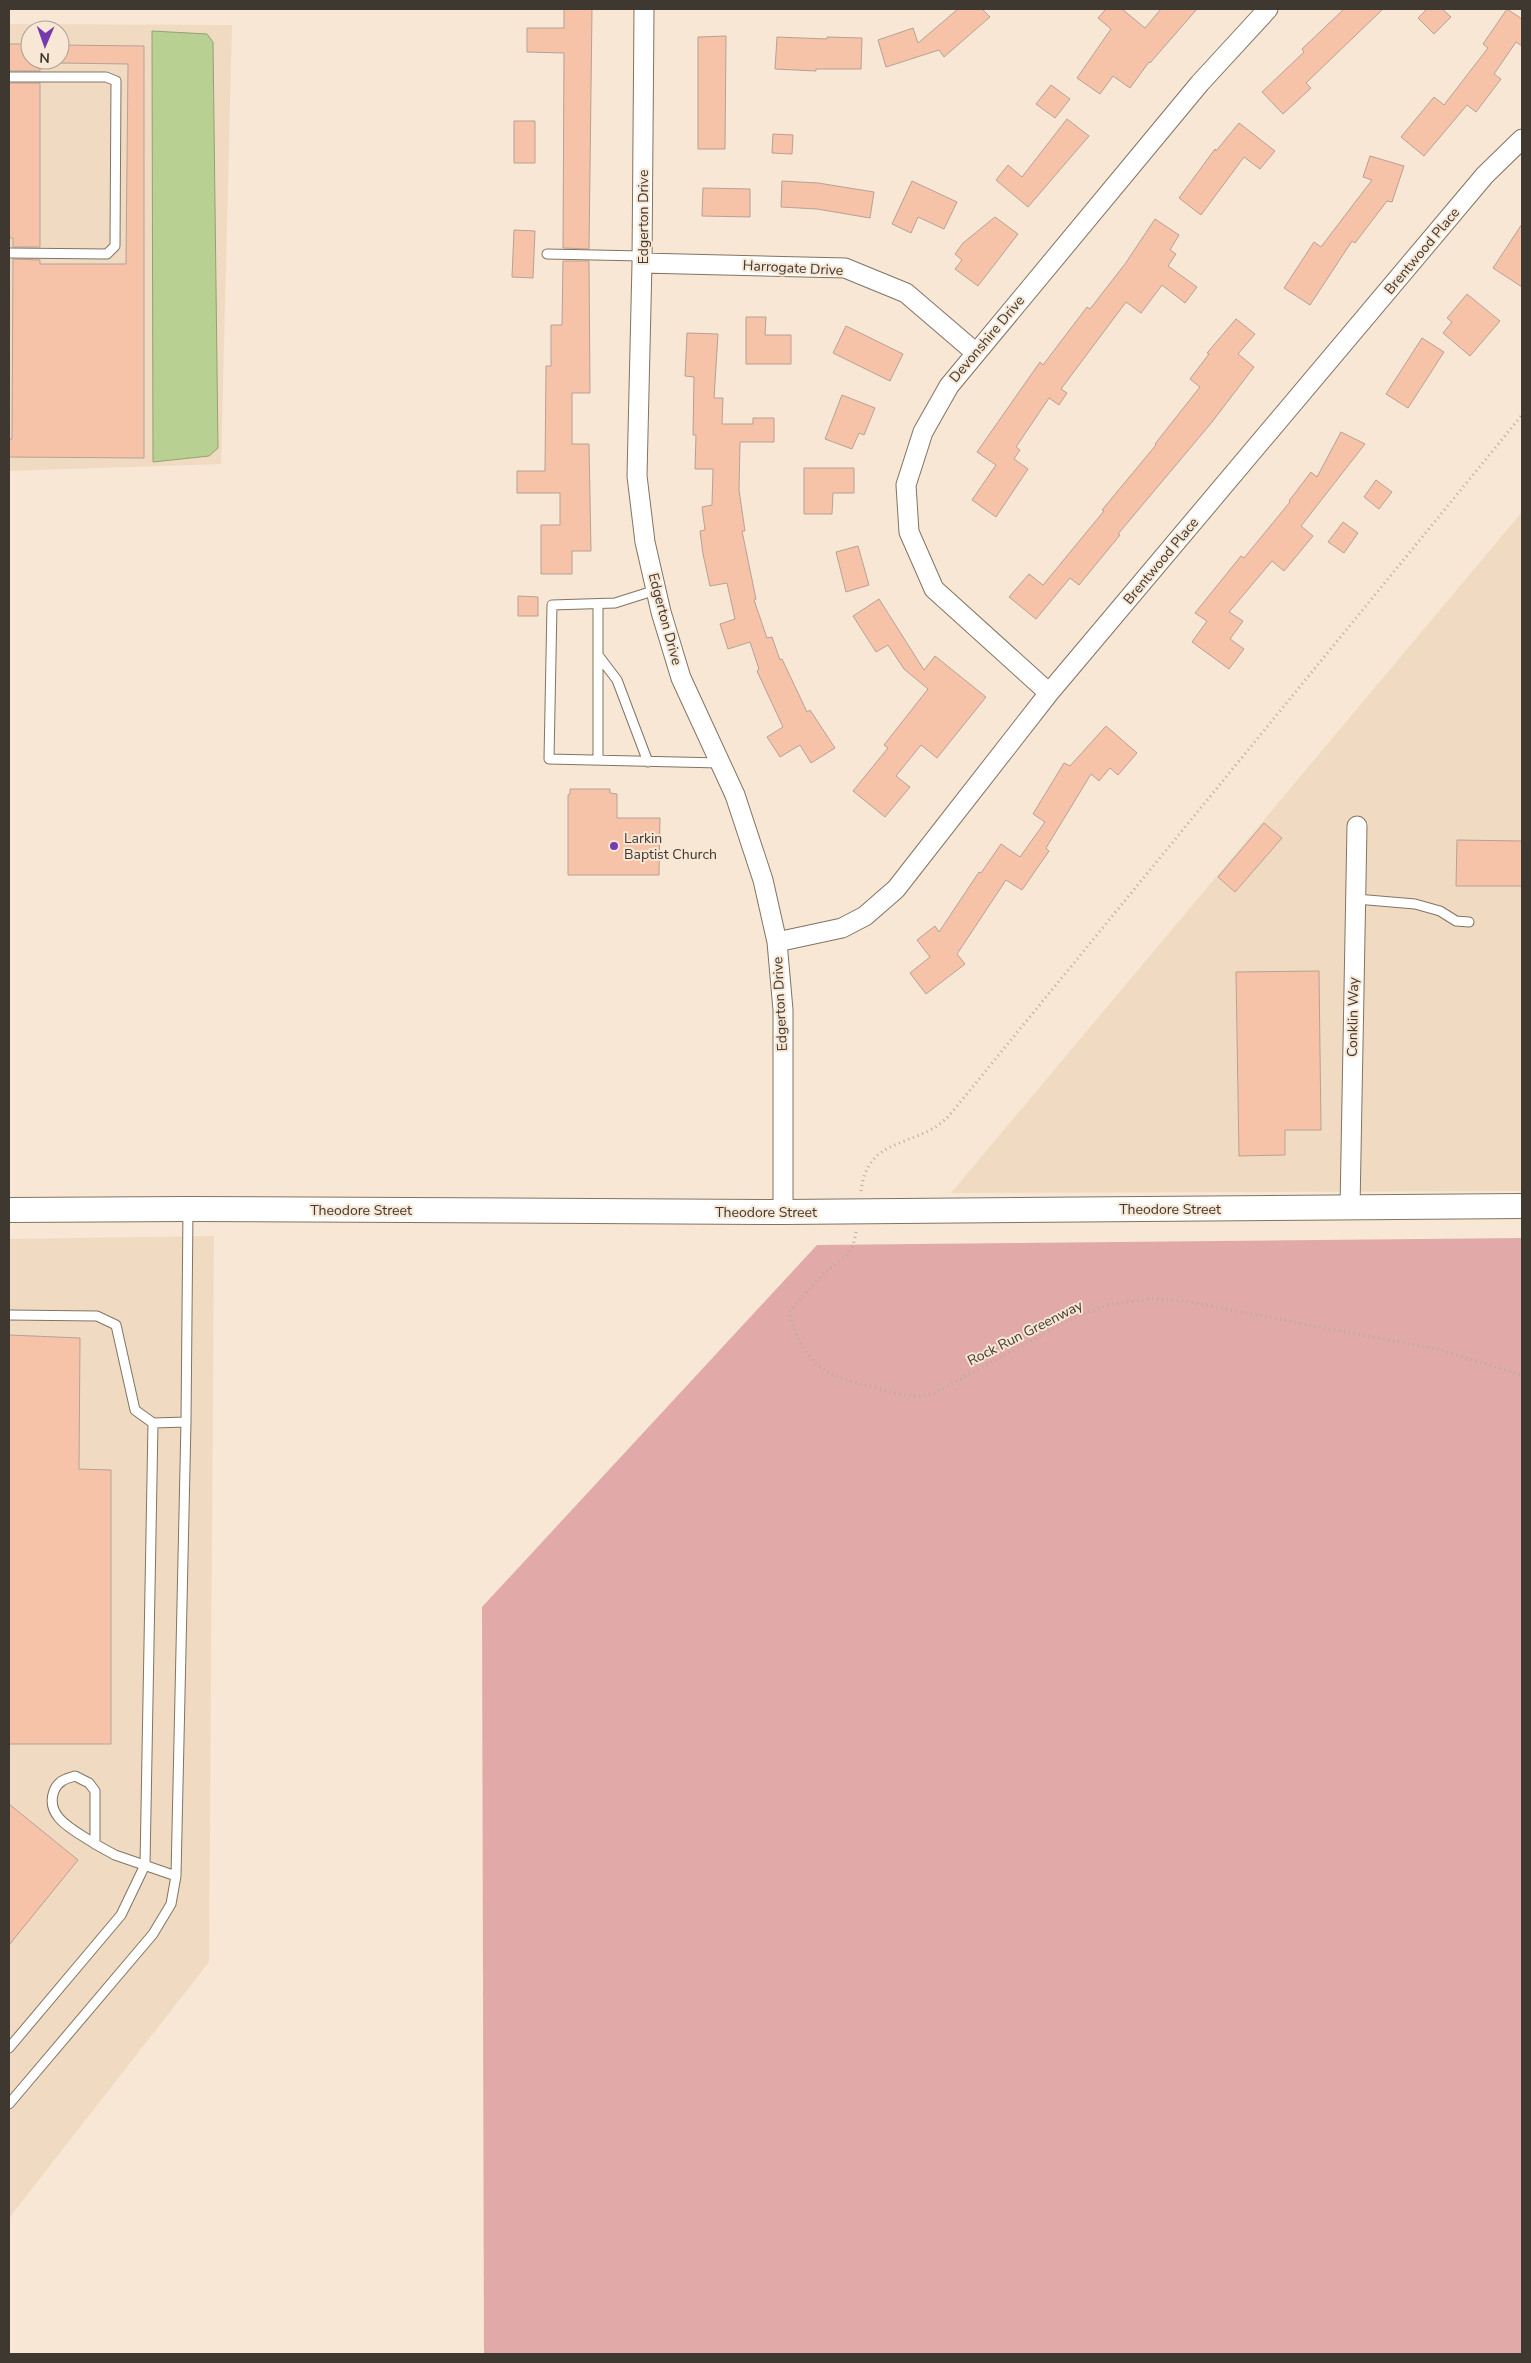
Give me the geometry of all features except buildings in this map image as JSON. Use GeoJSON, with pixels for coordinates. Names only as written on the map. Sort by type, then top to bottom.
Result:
{"type":"FeatureCollection","features":[{"type":"Feature","properties":{"kind":"street","name":"Edgerton Drive"},"geometry":{"type":"LineString","coordinates":[[644,9],[642,259],[637,476],[645,542],[656,590],[681,678],[735,795],[763,880],[777,942],[783,1010],[783,1212]]}},
{"type":"Feature","properties":{"kind":"street","name":"Devonshire Drive"},"geometry":{"type":"LineString","coordinates":[[1049,693],[934,589],[909,532],[906,485],[923,432],[949,386],[1200,83],[1268,9]]}},
{"type":"Feature","properties":{"kind":"street","name":"Brentwood Place"},"geometry":{"type":"LineString","coordinates":[[777,942],[842,928],[864,916],[896,889],[1049,693],[1479,183],[1522,139]]}},
{"type":"Feature","properties":{"kind":"street","name":"Harrogate Drive"},"geometry":{"type":"LineString","coordinates":[[642,259],[845,268],[906,293],[976,354]]}},
{"type":"Feature","properties":{"kind":"street","name":"Conklin Way"},"geometry":{"type":"LineString","coordinates":[[1350,1208],[1357,826]]}},
{"type":"Feature","properties":{"kind":"street","name":"Theodore Street"},"geometry":{"type":"LineString","coordinates":[[9,1210],[858,1212],[1522,1206]]}},
{"type":"Feature","properties":{"kind":"lane"},"geometry":{"type":"LineString","coordinates":[[9,76],[106,77],[116,81],[115,246],[107,254],[9,253]]}},
{"type":"Feature","properties":{"kind":"lane"},"geometry":{"type":"LineString","coordinates":[[547,254],[642,259]]}},
{"type":"Feature","properties":{"kind":"lane"},"geometry":{"type":"LineString","coordinates":[[656,590],[616,603],[552,605],[549,759],[720,764]]}},
{"type":"Feature","properties":{"kind":"lane"},"geometry":{"type":"LineString","coordinates":[[598,604],[598,760]]}},
{"type":"Feature","properties":{"kind":"lane"},"geometry":{"type":"LineString","coordinates":[[598,655],[617,680],[648,762]]}},
{"type":"Feature","properties":{"kind":"lane"},"geometry":{"type":"LineString","coordinates":[[1356,899],[1415,904],[1440,911],[1456,921],[1469,922]]}},
{"type":"Feature","properties":{"kind":"lane"},"geometry":{"type":"LineString","coordinates":[[9,2104],[153,1934],[171,1904],[176,1876],[186,1422],[188,1209]]}},
{"type":"Feature","properties":{"kind":"lane"},"geometry":{"type":"LineString","coordinates":[[9,1315],[97,1316],[116,1325],[135,1410],[153,1423],[186,1422]]}},
{"type":"Feature","properties":{"kind":"lane"},"geometry":{"type":"LineString","coordinates":[[9,2048],[121,1915],[145,1865],[153,1423]]}},
{"type":"Feature","properties":{"kind":"lane"},"geometry":{"type":"LineString","coordinates":[[95,1844],[94,1791],[89,1783],[75,1776],[62,1779],[51,1800],[53,1810],[61,1821],[95,1844],[115,1855],[176,1876]]}},
{"type":"Feature","properties":{"kind":"path"},"geometry":{"type":"LineString","coordinates":[[858,1212],[864,1177],[874,1158],[896,1142],[933,1129],[948,1117],[1522,415]]}},
{"type":"Feature","properties":{"kind":"path","name":"Rock Run Greenway"},"geometry":{"type":"LineString","coordinates":[[858,1212],[855,1239],[848,1254],[822,1275],[789,1312],[803,1348],[821,1368],[842,1380],[905,1395],[923,1396],[934,1394],[1069,1320],[1107,1305],[1150,1299],[1179,1300],[1441,1350],[1522,1375]]}},
{"type":"Feature","properties":{"kind":"shaded area"},"geometry":{"type":"Polygon","coordinates":[[[9,24],[20,24],[20,70],[70,70],[70,24],[232,25],[221,464],[9,471],[9,24]]]}},
{"type":"Feature","properties":{"kind":"shaded area"},"geometry":{"type":"Polygon","coordinates":[[[152,31],[207,34],[213,42],[218,448],[209,456],[153,462],[152,31]]]}},
{"type":"Feature","properties":{"kind":"shaded area"},"geometry":{"type":"Polygon","coordinates":[[[1522,512],[1522,1191],[951,1193],[1522,512]]]}},
{"type":"Feature","properties":{"kind":"shaded area"},"geometry":{"type":"Polygon","coordinates":[[[214,1236],[209,1962],[9,2218],[9,1239],[214,1236]]]}},
{"type":"Feature","properties":{"kind":"shaded area"},"geometry":{"type":"Polygon","coordinates":[[[1522,1238],[1522,2354],[484,2354],[482,1607],[817,1245],[1522,1238]]]}},
{"type":"Feature","properties":{"kind":"place","name":"Larkin Baptist Church"},"geometry":{"type":"Point","coordinates":[614,846]}}]}
